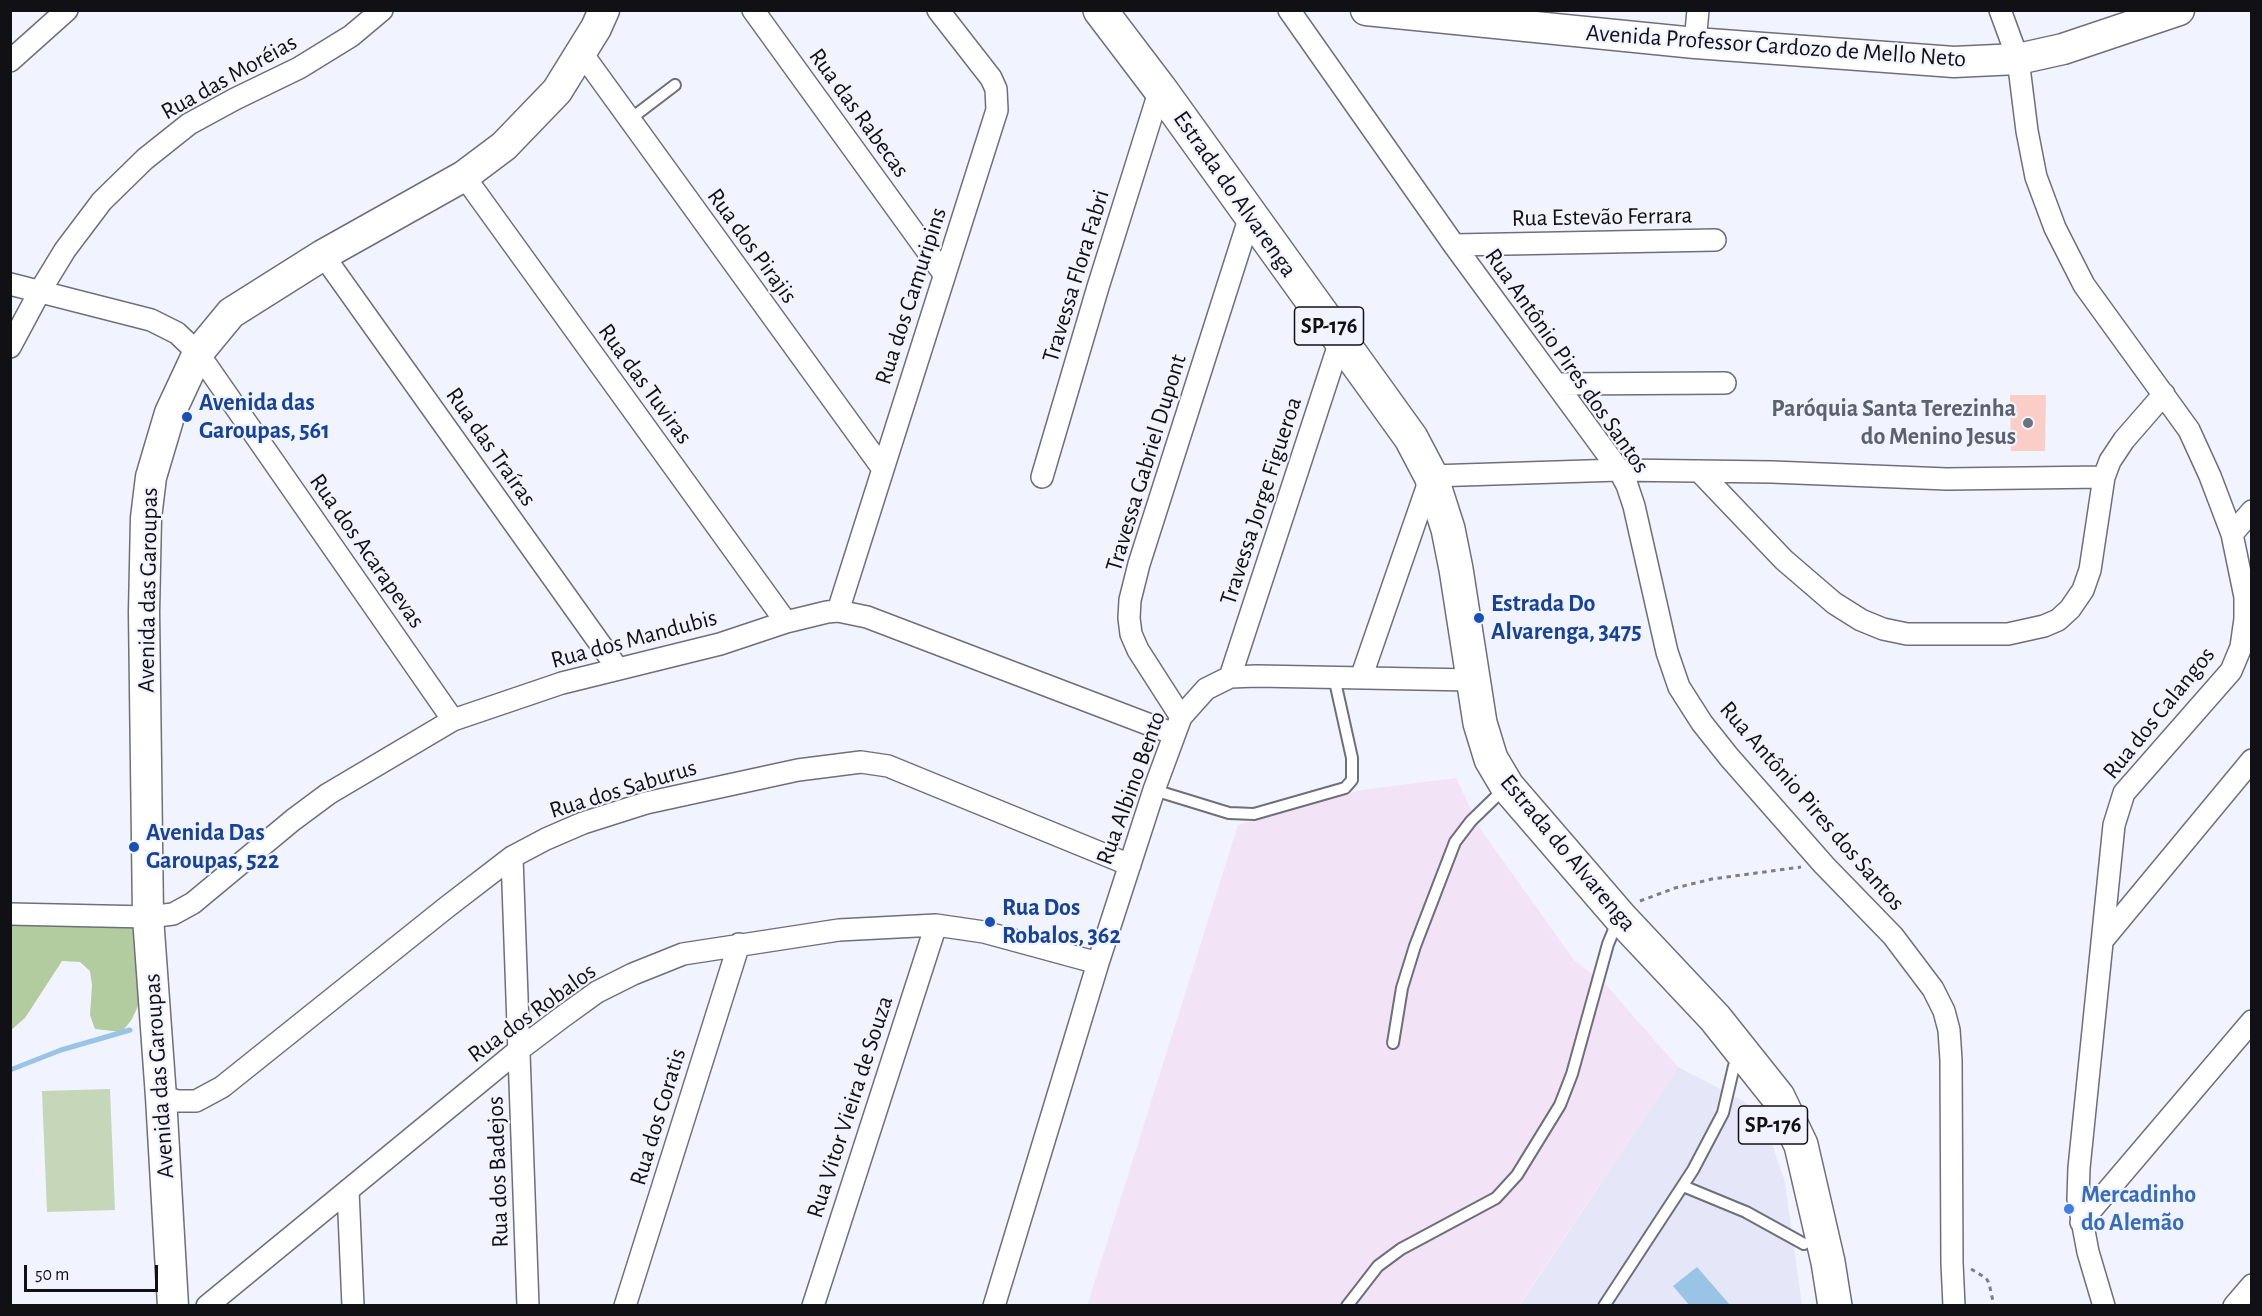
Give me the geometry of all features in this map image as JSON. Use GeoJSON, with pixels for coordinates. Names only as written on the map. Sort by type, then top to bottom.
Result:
{"type":"FeatureCollection","features":[{"type":"Feature","properties":{"kind":"main road","name":"Estrada do Alvarenga"},"geometry":{"type":"LineString","coordinates":[[1100,10],[1160,89],[1411,438],[1431,476],[1448,529],[1480,723],[1491,759],[1507,786],[1620,917],[1716,1018],[1778,1097],[1792,1122],[1801,1145],[1828,1262],[1835,1305]]}},
{"type":"Feature","properties":{"kind":"main road","name":"Estrada do Alvarenga"},"geometry":{"type":"LineString","coordinates":[[1671,969],[1710,1032],[1768,1114],[1781,1139],[1798,1201],[1815,1305]]}},
{"type":"Feature","properties":{"kind":"street"},"geometry":{"type":"LineString","coordinates":[[14,50],[67,10]]}},
{"type":"Feature","properties":{"kind":"street","name":"Rua das Moréias"},"geometry":{"type":"LineString","coordinates":[[10,347],[65,250],[102,201],[145,159],[189,124],[299,68],[351,36],[382,10]]}},
{"type":"Feature","properties":{"kind":"street","name":"Avenida das Garoupas"},"geometry":{"type":"LineString","coordinates":[[173,1305],[161,1097],[147,917],[144,624],[146,518],[150,477],[170,413],[198,353],[231,313],[323,255],[464,176],[504,146],[557,91],[604,10]]}},
{"type":"Feature","properties":{"kind":"street","name":"Rua das Rabecas"},"geometry":{"type":"LineString","coordinates":[[753,10],[944,274]]}},
{"type":"Feature","properties":{"kind":"street","name":"Rua dos Camuripins"},"geometry":{"type":"LineString","coordinates":[[838,611],[996,110],[996,89],[991,78],[938,10]]}},
{"type":"Feature","properties":{"kind":"street","name":"Rua Antônio Pires dos Santos"},"geometry":{"type":"LineString","coordinates":[[1288,10],[1454,245],[1619,470],[1634,506],[1667,652],[1679,687],[1702,723],[1729,757],[1824,864],[1893,936],[1933,989],[1944,1011],[1949,1030],[1951,1060],[1954,1305]]}},
{"type":"Feature","properties":{"kind":"street","name":"Avenida Professor Cardozo de Mello Neto"},"geometry":{"type":"LineString","coordinates":[[1366,10],[1695,43],[1954,62],[2018,59],[2063,49],[2178,11]]}},
{"type":"Feature","properties":{"kind":"street"},"geometry":{"type":"LineString","coordinates":[[1695,43],[1698,10]]}},
{"type":"Feature","properties":{"kind":"street","name":"Rua dos Calangos"},"geometry":{"type":"LineString","coordinates":[[2000,10],[2018,59],[2027,131],[2036,177],[2055,228],[2084,285],[2189,430],[2210,476],[2232,534],[2245,597],[2241,648],[2231,671],[2124,793],[2114,825],[2079,1168],[2078,1199],[2081,1222],[2104,1305]]}},
{"type":"Feature","properties":{"kind":"street","name":"Rua dos Pirajis"},"geometry":{"type":"LineString","coordinates":[[581,52],[883,469]]}},
{"type":"Feature","properties":{"kind":"street","name":"Travessa Flora Fabri"},"geometry":{"type":"LineString","coordinates":[[1041,477],[1160,89]]}},
{"type":"Feature","properties":{"kind":"street","name":"Rua das Tuviras"},"geometry":{"type":"LineString","coordinates":[[464,176],[786,622]]}},
{"type":"Feature","properties":{"kind":"street","name":"Travessa Gabriel Dupont"},"geometry":{"type":"LineString","coordinates":[[1177,725],[1138,650],[1130,626],[1130,600],[1139,564],[1250,216]]}},
{"type":"Feature","properties":{"kind":"street","name":"Rua Estevão Ferrara"},"geometry":{"type":"LineString","coordinates":[[1454,245],[1715,240]]}},
{"type":"Feature","properties":{"kind":"street","name":"Rua das Traíras"},"geometry":{"type":"LineString","coordinates":[[323,255],[618,669]]}},
{"type":"Feature","properties":{"kind":"street","name":"Rua dos Acarapevas"},"geometry":{"type":"LineString","coordinates":[[10,284],[150,320],[177,333],[198,353],[453,720]]}},
{"type":"Feature","properties":{"kind":"street","name":"Travessa Jorge Figueroa"},"geometry":{"type":"LineString","coordinates":[[1230,677],[1340,341]]}},
{"type":"Feature","properties":{"kind":"street"},"geometry":{"type":"LineString","coordinates":[[1557,384],[1725,383]]}},
{"type":"Feature","properties":{"kind":"street"},"geometry":{"type":"LineString","coordinates":[[1699,471],[1784,560],[1834,603],[1861,620],[1883,629],[1907,634],[2008,634],[2044,626],[2058,620],[2070,609],[2083,590],[2090,570],[2104,477],[2110,461],[2124,440],[2164,394]]}},
{"type":"Feature","properties":{"kind":"street"},"geometry":{"type":"LineString","coordinates":[[1361,678],[1431,476],[1619,470],[1947,479],[2104,477]]}},
{"type":"Feature","properties":{"kind":"street"},"geometry":{"type":"LineString","coordinates":[[2232,534],[2252,511]]}},
{"type":"Feature","properties":{"kind":"street","name":"Rua dos Mandubis"},"geometry":{"type":"LineString","coordinates":[[10,914],[147,917],[173,914],[192,903],[293,819],[328,794],[453,720],[562,683],[720,644],[786,622],[838,611],[867,617],[1177,725]]}},
{"type":"Feature","properties":{"kind":"street","name":"Rua Albino Bento"},"geometry":{"type":"LineString","coordinates":[[994,1305],[1098,963],[1177,725],[1206,689],[1230,677],[1472,680]]}},
{"type":"Feature","properties":{"kind":"street"},"geometry":{"type":"LineString","coordinates":[[2102,941],[2252,760]]}},
{"type":"Feature","properties":{"kind":"street","name":"Rua dos Saburus"},"geometry":{"type":"LineString","coordinates":[[161,1097],[178,1101],[196,1101],[222,1088],[512,857],[583,823],[646,803],[798,770],[861,762],[888,766],[1130,865]]}},
{"type":"Feature","properties":{"kind":"street","name":"Rua dos Badejos"},"geometry":{"type":"LineString","coordinates":[[512,857],[528,1305]]}},
{"type":"Feature","properties":{"kind":"street","name":"Rua dos Robalos"},"geometry":{"type":"LineString","coordinates":[[207,1305],[520,1049],[597,992],[633,974],[683,954],[848,929],[936,925],[984,932],[1098,963]]}},
{"type":"Feature","properties":{"kind":"street","name":"Rua Vitor Vieira de Souza"},"geometry":{"type":"LineString","coordinates":[[813,1305],[936,925]]}},
{"type":"Feature","properties":{"kind":"street","name":"Rua dos Coratis"},"geometry":{"type":"LineString","coordinates":[[626,1305],[739,944]]}},
{"type":"Feature","properties":{"kind":"street"},"geometry":{"type":"LineString","coordinates":[[2081,1222],[2252,1021]]}},
{"type":"Feature","properties":{"kind":"street"},"geometry":{"type":"LineString","coordinates":[[348,1190],[353,1305]]}},
{"type":"Feature","properties":{"kind":"street"},"geometry":{"type":"LineString","coordinates":[[2234,1305],[2252,1285]]}},
{"type":"Feature","properties":{"kind":"lane"},"geometry":{"type":"LineString","coordinates":[[629,120],[675,85]]}},
{"type":"Feature","properties":{"kind":"lane"},"geometry":{"type":"LineString","coordinates":[[1154,790],[1228,813],[1254,814],[1345,788],[1352,780],[1352,758],[1334,677]]}},
{"type":"Feature","properties":{"kind":"lane"},"geometry":{"type":"LineString","coordinates":[[1393,1043],[1402,988],[1415,946],[1455,842],[1471,821],[1507,786]]}},
{"type":"Feature","properties":{"kind":"lane"},"geometry":{"type":"LineString","coordinates":[[1347,1305],[1378,1266],[1401,1249],[1496,1198],[1517,1175],[1560,1105],[1572,1074],[1608,944],[1620,917]]}},
{"type":"Feature","properties":{"kind":"lane"},"geometry":{"type":"LineString","coordinates":[[1604,1305],[1683,1186],[1723,1113],[1734,1066]]}},
{"type":"Feature","properties":{"kind":"lane"},"geometry":{"type":"LineString","coordinates":[[1683,1186],[1746,1212],[1804,1244]]}},
{"type":"Feature","properties":{"kind":"path"},"geometry":{"type":"LineString","coordinates":[[1620,917],[1637,903],[1675,888],[1713,879],[1824,864]]}},
{"type":"Feature","properties":{"kind":"path"},"geometry":{"type":"LineString","coordinates":[[1952,1263],[1980,1273],[1986,1278],[1994,1305]]}},
{"type":"Feature","properties":{"kind":"shaded area"},"geometry":{"type":"Polygon","coordinates":[[[1456,778],[1481,830],[1574,960],[1606,985],[1678,1067],[1519,1305],[1087,1306],[1238,825],[1361,790],[1456,778]]]}},
{"type":"Feature","properties":{"kind":"shaded area"},"geometry":{"type":"Polygon","coordinates":[[[1678,1067],[1744,1101],[1765,1121],[1785,1183],[1802,1305],[1519,1306],[1678,1067]]]}},
{"type":"Feature","properties":{"kind":"green space"},"geometry":{"type":"Polygon","coordinates":[[[126,920],[138,931],[144,993],[132,1019],[122,1032],[95,1029],[90,1015],[92,985],[90,971],[80,962],[62,961],[25,1018],[11,1030],[11,921],[126,920]]]}},
{"type":"Feature","properties":{"kind":"green space"},"geometry":{"type":"Polygon","coordinates":[[[110,1089],[115,1210],[47,1212],[42,1091],[110,1089]]]}},
{"type":"Feature","properties":{"kind":"water"},"geometry":{"type":"Polygon","coordinates":[[[1697,1267],[1730,1305],[1689,1305],[1673,1286],[1697,1267]]]}},
{"type":"Feature","properties":{"kind":"building","name":"Paróquia Santa Terezinha do Menino Jesus"},"geometry":{"type":"Polygon","coordinates":[[[2010,395],[2046,395],[2045,451],[2011,451],[2010,395]]]}},
{"type":"Feature","properties":{"kind":"waterway"},"geometry":{"type":"LineString","coordinates":[[10,1070],[61,1050],[130,1030]]}},
{"type":"Feature","properties":{"kind":"place","name":"Avenida das Garoupas, 561"},"geometry":{"type":"Point","coordinates":[187,417]}},
{"type":"Feature","properties":{"kind":"place","name":"Paróquia Santa Terezinha do Menino Jesus"},"geometry":{"type":"Point","coordinates":[2028,423]}},
{"type":"Feature","properties":{"kind":"place","name":"Estrada Do Alvarenga, 3475"},"geometry":{"type":"Point","coordinates":[1479,618]}},
{"type":"Feature","properties":{"kind":"place","name":"Avenida Das Garoupas, 522"},"geometry":{"type":"Point","coordinates":[134,847]}},
{"type":"Feature","properties":{"kind":"place","name":"Rua Dos Robalos, 362"},"geometry":{"type":"Point","coordinates":[990,922]}},
{"type":"Feature","properties":{"kind":"place","name":"Mercadinho do Alemão"},"geometry":{"type":"Point","coordinates":[2069,1209]}}]}
